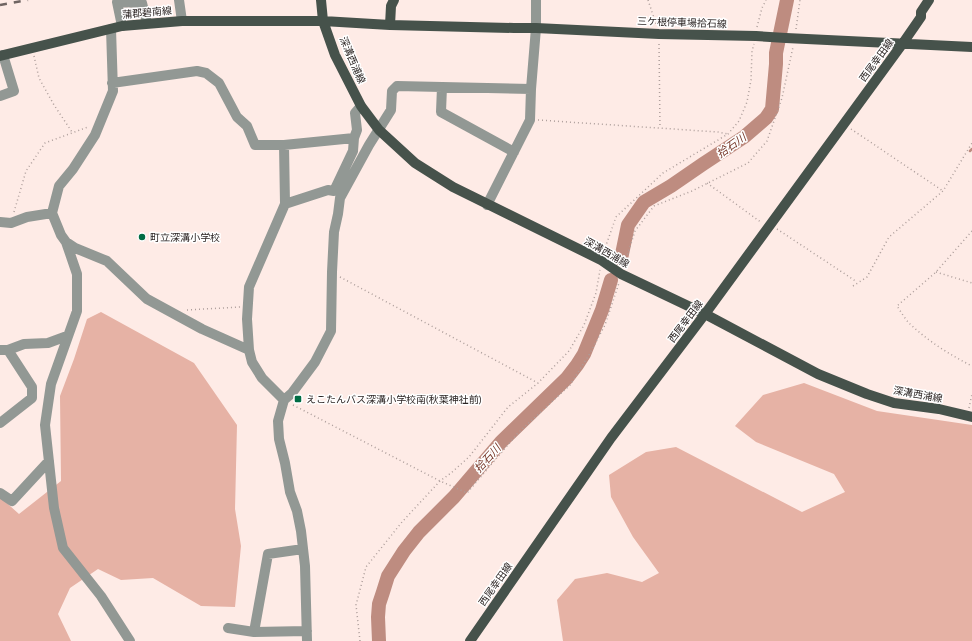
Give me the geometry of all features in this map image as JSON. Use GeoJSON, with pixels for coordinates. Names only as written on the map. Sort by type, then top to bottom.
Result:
{"type":"FeatureCollection","features":[{"type":"Feature","properties":{"kind":"main road","name":"深溝西浦線"},"geometry":{"type":"LineString","coordinates":[[321,0],[323,21],[336,55],[361,106],[379,130],[415,163],[453,187],[487,205],[601,260],[621,274],[705,314],[818,374],[867,394],[894,403],[938,409],[969,416]]}},
{"type":"Feature","properties":{"kind":"main road"},"geometry":{"type":"LineString","coordinates":[[390,25],[391,6],[394,0]]}},
{"type":"Feature","properties":{"kind":"main road","name":"西尾幸田線"},"geometry":{"type":"LineString","coordinates":[[470,641],[611,438],[705,314],[903,44],[921,17],[921,12],[929,0]]}},
{"type":"Feature","properties":{"kind":"main road","name":"西尾幸田線"},"geometry":{"type":"LineString","coordinates":[[921,17],[927,14],[937,0]]}},
{"type":"Feature","properties":{"kind":"main road","name":"蒲郡碧南線"},"geometry":{"type":"LineString","coordinates":[[1,55],[122,26],[147,23],[182,21],[323,21]]}},
{"type":"Feature","properties":{"kind":"main road","name":"三ケ根停車場拾石線"},"geometry":{"type":"LineString","coordinates":[[323,21],[390,25],[536,28],[659,34],[756,36],[790,39],[972,47]]}},
{"type":"Feature","properties":{"kind":"street"},"geometry":{"type":"LineString","coordinates":[[178,0],[182,21]]}},
{"type":"Feature","properties":{"kind":"street"},"geometry":{"type":"LineString","coordinates":[[487,205],[530,120],[536,28],[536,0]]}},
{"type":"Feature","properties":{"kind":"street"},"geometry":{"type":"LineString","coordinates":[[122,26],[117,2],[142,4],[147,23]]}},
{"type":"Feature","properties":{"kind":"street"},"geometry":{"type":"LineString","coordinates":[[111,29],[113,91],[95,135],[73,169],[59,186],[52,213],[61,235],[66,242],[77,274],[77,311],[51,384],[45,425],[54,508],[63,548],[101,596],[130,641]]}},
{"type":"Feature","properties":{"kind":"street"},"geometry":{"type":"LineString","coordinates":[[0,96],[14,90],[1,55]]}},
{"type":"Feature","properties":{"kind":"street"},"geometry":{"type":"LineString","coordinates":[[112,83],[197,71],[206,73],[220,83],[237,117],[247,126],[255,145],[284,145],[354,138]]}},
{"type":"Feature","properties":{"kind":"street"},"geometry":{"type":"LineString","coordinates":[[337,195],[391,110],[392,91],[397,86],[532,89]]}},
{"type":"Feature","properties":{"kind":"street"},"geometry":{"type":"LineString","coordinates":[[442,87],[441,112],[514,152]]}},
{"type":"Feature","properties":{"kind":"street"},"geometry":{"type":"LineString","coordinates":[[228,628],[254,632],[307,636],[305,566],[303,549],[297,511],[290,492],[279,439],[278,421],[284,400],[292,393],[315,362],[331,331],[334,232],[338,214],[337,195],[353,151],[354,138],[357,130],[355,113],[361,106]]}},
{"type":"Feature","properties":{"kind":"street"},"geometry":{"type":"LineString","coordinates":[[284,145],[285,204],[249,287],[246,319],[249,350],[252,362],[262,378],[284,400]]}},
{"type":"Feature","properties":{"kind":"street"},"geometry":{"type":"LineString","coordinates":[[285,204],[328,190],[337,195]]}},
{"type":"Feature","properties":{"kind":"street"},"geometry":{"type":"LineString","coordinates":[[0,222],[11,223],[52,213]]}},
{"type":"Feature","properties":{"kind":"street"},"geometry":{"type":"LineString","coordinates":[[66,242],[75,248],[107,261],[147,299],[202,329],[249,350]]}},
{"type":"Feature","properties":{"kind":"street"},"geometry":{"type":"LineString","coordinates":[[0,424],[32,398],[32,387],[4,350],[24,344],[48,343],[67,336]]}},
{"type":"Feature","properties":{"kind":"street"},"geometry":{"type":"LineString","coordinates":[[0,493],[12,501],[49,461]]}},
{"type":"Feature","properties":{"kind":"street"},"geometry":{"type":"LineString","coordinates":[[254,632],[268,554],[303,549]]}},
{"type":"Feature","properties":{"kind":"path"},"geometry":{"type":"LineString","coordinates":[[648,0],[659,34],[660,128]]}},
{"type":"Feature","properties":{"kind":"path"},"geometry":{"type":"LineString","coordinates":[[360,641],[356,605],[366,567],[402,522],[440,481],[469,457],[508,407],[538,383],[569,352],[584,325],[596,294],[601,260],[616,218],[663,173],[728,134],[739,121],[747,102],[751,80],[752,51],[762,8],[766,0]]}},
{"type":"Feature","properties":{"kind":"path"},"geometry":{"type":"LineString","coordinates":[[284,400],[440,481],[467,493],[518,433],[570,385],[589,355],[605,325],[635,231],[654,206],[748,163],[768,142],[782,98],[790,39],[800,0]]}},
{"type":"Feature","properties":{"kind":"path"},"geometry":{"type":"LineString","coordinates":[[32,48],[39,78],[54,105],[72,132]]}},
{"type":"Feature","properties":{"kind":"path"},"geometry":{"type":"LineString","coordinates":[[530,120],[718,132],[728,134]]}},
{"type":"Feature","properties":{"kind":"path"},"geometry":{"type":"LineString","coordinates":[[844,124],[943,191]]}},
{"type":"Feature","properties":{"kind":"path"},"geometry":{"type":"LineString","coordinates":[[11,223],[26,171],[45,143],[84,128],[99,126]]}},
{"type":"Feature","properties":{"kind":"path"},"geometry":{"type":"LineString","coordinates":[[853,286],[867,277],[889,237],[943,191],[972,143]]}},
{"type":"Feature","properties":{"kind":"path"},"geometry":{"type":"LineString","coordinates":[[707,183],[858,283]]}},
{"type":"Feature","properties":{"kind":"path"},"geometry":{"type":"LineString","coordinates":[[972,231],[936,272],[897,306],[910,323],[931,341],[954,357],[972,366]]}},
{"type":"Feature","properties":{"kind":"path"},"geometry":{"type":"LineString","coordinates":[[332,272],[538,383]]}},
{"type":"Feature","properties":{"kind":"path"},"geometry":{"type":"LineString","coordinates":[[936,272],[972,283]]}},
{"type":"Feature","properties":{"kind":"path"},"geometry":{"type":"LineString","coordinates":[[185,310],[247,307]]}},
{"type":"Feature","properties":{"kind":"path"},"geometry":{"type":"LineString","coordinates":[[969,416],[972,394]]}},
{"type":"Feature","properties":{"kind":"shaded area"},"geometry":{"type":"Polygon","coordinates":[[[101,312],[194,363],[237,425],[235,509],[241,546],[235,607],[201,606],[153,578],[121,580],[98,569],[70,588],[58,614],[71,641],[0,641],[0,497],[19,514],[61,481],[60,396],[87,319],[101,312]]]}},
{"type":"Feature","properties":{"kind":"shaded area"},"geometry":{"type":"Polygon","coordinates":[[[804,383],[877,411],[972,425],[972,641],[563,641],[557,600],[575,579],[607,573],[642,582],[659,573],[633,537],[611,497],[609,475],[646,452],[676,447],[802,512],[845,492],[834,474],[756,442],[735,426],[763,395],[804,383]]]}},
{"type":"Feature","properties":{"kind":"waterway","name":"拾石川"},"geometry":{"type":"LineString","coordinates":[[621,259],[628,225],[644,202],[671,186],[744,137],[766,118],[772,109],[776,53],[787,0]]}},
{"type":"Feature","properties":{"kind":"waterway","name":"拾石川"},"geometry":{"type":"LineString","coordinates":[[379,641],[379,604],[388,576],[404,551],[419,532],[454,497],[501,442],[567,378],[577,365],[584,354],[602,310],[611,280]]}},
{"type":"Feature","properties":{"kind":"railway"},"geometry":{"type":"LineString","coordinates":[[0,5],[28,0]]}},
{"type":"Feature","properties":{"kind":"place","name":"町立深溝小学校"},"geometry":{"type":"Point","coordinates":[142,237]}},
{"type":"Feature","properties":{"kind":"place","name":"えこたんバス深溝小学校南(秋葉神社前)"},"geometry":{"type":"Point","coordinates":[298,399]}}]}
